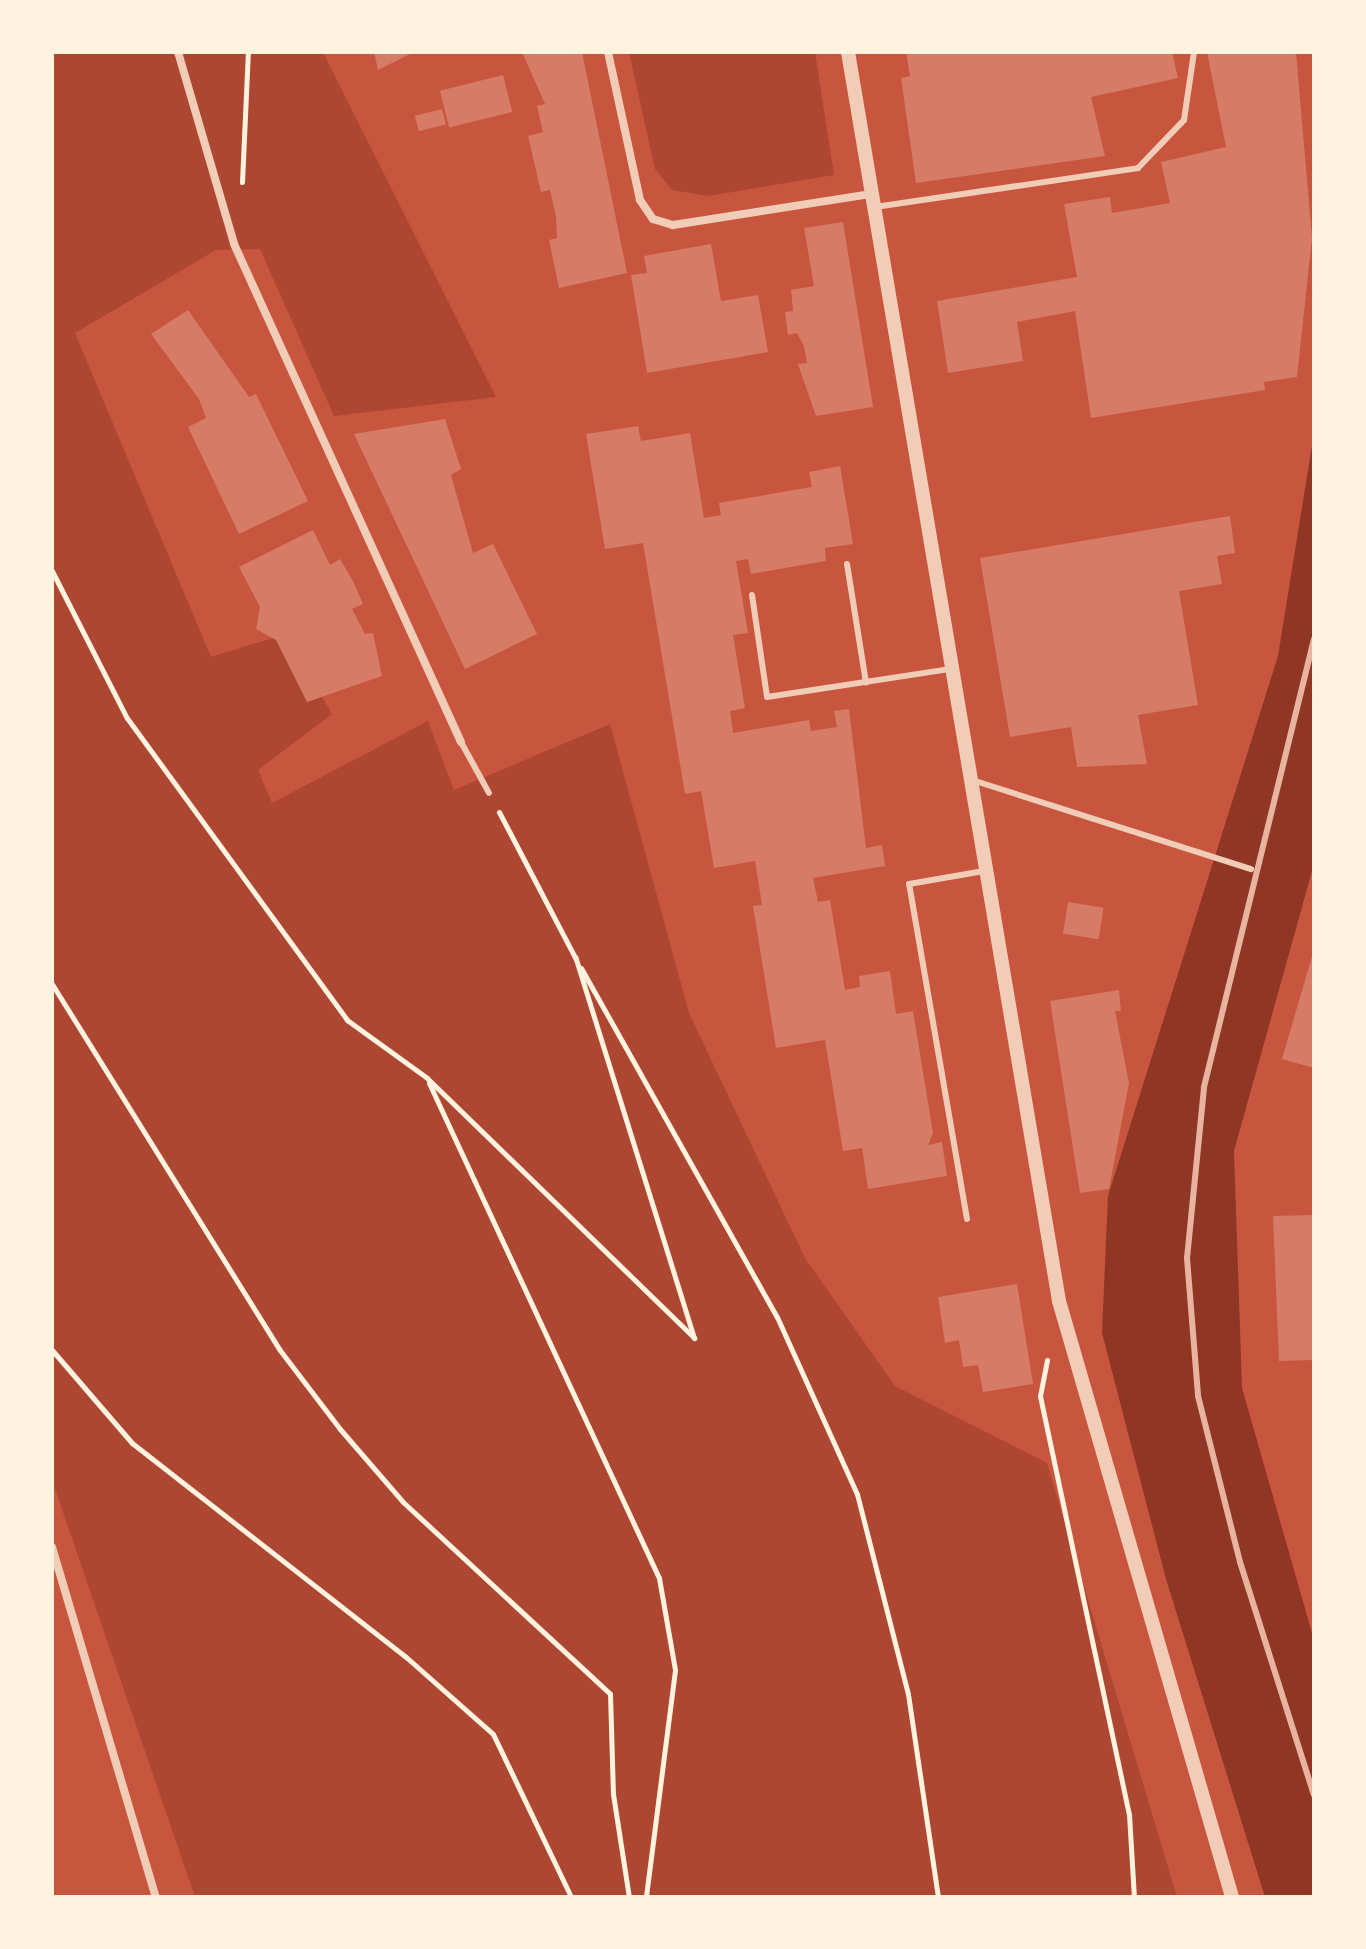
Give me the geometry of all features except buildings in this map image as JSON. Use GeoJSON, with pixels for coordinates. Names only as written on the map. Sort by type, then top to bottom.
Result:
{"type":"FeatureCollection","features":[{"type":"Feature","properties":{"kind":"street"},"geometry":{"type":"LineString","coordinates":[[178,52],[234,244],[461,742]]}},
{"type":"Feature","properties":{"kind":"street"},"geometry":{"type":"LineString","coordinates":[[608,52],[640,200],[653,219],[673,225],[874,200]]}},
{"type":"Feature","properties":{"kind":"street"},"geometry":{"type":"LineString","coordinates":[[848,52],[1059,1301],[1232,1897]]}},
{"type":"Feature","properties":{"kind":"street"},"geometry":{"type":"LineString","coordinates":[[52,1547],[156,1897]]}},
{"type":"Feature","properties":{"kind":"lane"},"geometry":{"type":"LineString","coordinates":[[874,200],[1138,168],[1184,120],[1194,52]]}},
{"type":"Feature","properties":{"kind":"lane"},"geometry":{"type":"LineString","coordinates":[[847,564],[866,682]]}},
{"type":"Feature","properties":{"kind":"lane"},"geometry":{"type":"LineString","coordinates":[[752,595],[767,697],[953,669]]}},
{"type":"Feature","properties":{"kind":"lane"},"geometry":{"type":"LineString","coordinates":[[461,742],[489,793]]}},
{"type":"Feature","properties":{"kind":"lane"},"geometry":{"type":"LineString","coordinates":[[972,780],[1251,869]]}},
{"type":"Feature","properties":{"kind":"lane"},"geometry":{"type":"LineString","coordinates":[[967,1219],[909,884],[986,870]]}},
{"type":"Feature","properties":{"kind":"path"},"geometry":{"type":"LineString","coordinates":[[240,198],[248,52]]}},
{"type":"Feature","properties":{"kind":"path"},"geometry":{"type":"LineString","coordinates":[[52,571],[127,718],[347,1020],[427,1078],[694,1338],[575,957]]}},
{"type":"Feature","properties":{"kind":"path"},"geometry":{"type":"LineString","coordinates":[[489,793],[575,957],[777,1317],[857,1494],[908,1694],[938,1897]]}},
{"type":"Feature","properties":{"kind":"path"},"geometry":{"type":"LineString","coordinates":[[52,984],[279,1349],[340,1429],[403,1502],[610,1694],[613,1794],[629,1897]]}},
{"type":"Feature","properties":{"kind":"path"},"geometry":{"type":"LineString","coordinates":[[427,1078],[659,1578],[675,1670],[646,1897]]}},
{"type":"Feature","properties":{"kind":"path"},"geometry":{"type":"LineString","coordinates":[[52,1350],[132,1443],[493,1734],[571,1897]]}},
{"type":"Feature","properties":{"kind":"path"},"geometry":{"type":"LineString","coordinates":[[1048,1355],[1040,1396],[1129,1814],[1134,1897]]}},
{"type":"Feature","properties":{"kind":"shaded area"},"geometry":{"type":"Polygon","coordinates":[[[52,52],[323,52],[496,397],[334,416],[260,249],[216,250],[75,333],[211,657],[285,634],[332,714],[258,770],[272,803],[428,721],[454,790],[610,724],[689,1013],[805,1258],[895,1386],[1047,1463],[1177,1897],[195,1897],[52,1480],[52,52]]]}},
{"type":"Feature","properties":{"kind":"shaded area"},"geometry":{"type":"Polygon","coordinates":[[[629,52],[815,52],[834,175],[709,196],[672,190],[655,169],[629,52]]]}},
{"type":"Feature","properties":{"kind":"shaded area"},"geometry":{"type":"Polygon","coordinates":[[[1314,433],[1314,864],[1234,1151],[1242,1388],[1314,1640],[1314,1897],[1265,1897],[1166,1579],[1102,1333],[1108,1196],[1278,656],[1314,433]]]}},
{"type":"Feature","properties":{"kind":"railway"},"geometry":{"type":"LineString","coordinates":[[1314,639],[1204,1088],[1187,1258],[1198,1396],[1240,1562],[1314,1795]]}}]}
